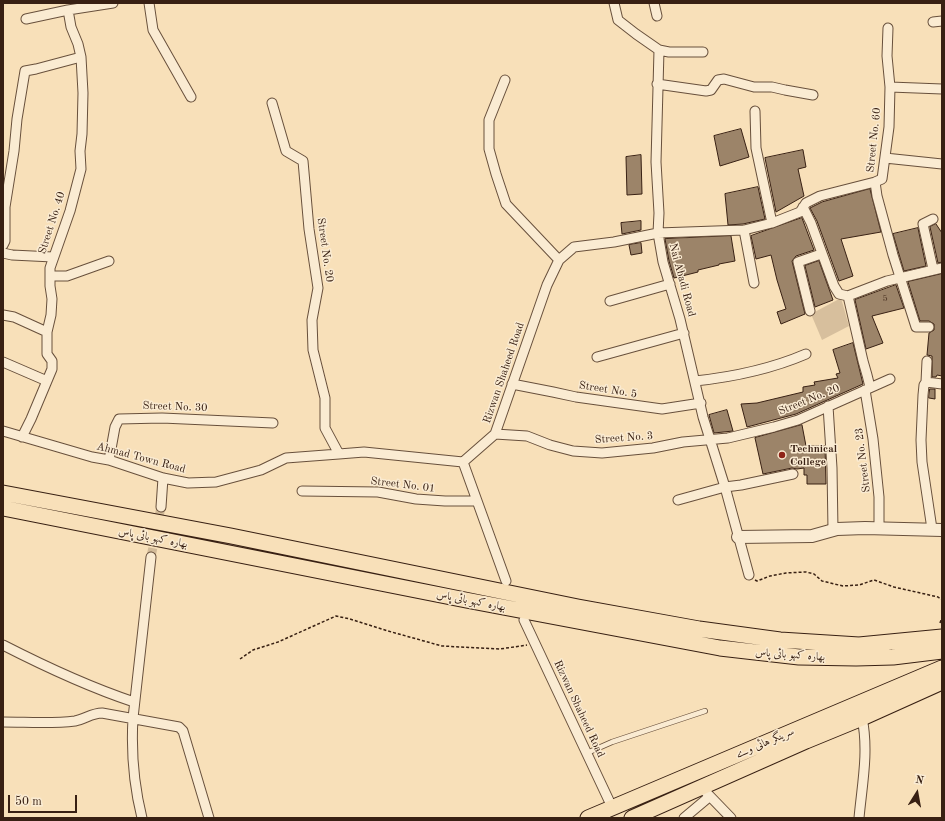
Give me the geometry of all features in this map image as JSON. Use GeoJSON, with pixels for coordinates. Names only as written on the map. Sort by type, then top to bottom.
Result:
{"type":"FeatureCollection","features":[{"type":"Feature","properties":{"kind":"highway","name":"بھارہ کہو بائی پاس"},"geometry":{"type":"LineString","coordinates":[[3,493],[231,536],[578,607],[699,629],[780,640],[859,645],[938,633]]}},
{"type":"Feature","properties":{"kind":"highway","name":"بھارہ کہو بائی پاس"},"geometry":{"type":"LineString","coordinates":[[3,508],[466,600],[720,648],[799,657],[856,658],[893,657],[942,651]]}},
{"type":"Feature","properties":{"kind":"highway","name":"سرینگر ہائی وے"},"geometry":{"type":"LineString","coordinates":[[588,818],[942,668]]}},
{"type":"Feature","properties":{"kind":"highway","name":"سرینگر ہائی وے"},"geometry":{"type":"LineString","coordinates":[[635,817],[705,792],[806,741],[942,682]]}},
{"type":"Feature","properties":{"kind":"highway"},"geometry":{"type":"LineString","coordinates":[[631,800],[635,817]]}},
{"type":"Feature","properties":{"kind":"street"},"geometry":{"type":"LineString","coordinates":[[26,19],[68,10],[113,3]]}},
{"type":"Feature","properties":{"kind":"street"},"geometry":{"type":"LineString","coordinates":[[149,3],[153,30],[191,97]]}},
{"type":"Feature","properties":{"kind":"street"},"geometry":{"type":"LineString","coordinates":[[614,3],[618,20],[659,50],[669,52],[703,52]]}},
{"type":"Feature","properties":{"kind":"street"},"geometry":{"type":"LineString","coordinates":[[654,3],[657,16]]}},
{"type":"Feature","properties":{"kind":"street","name":"Street No. 40"},"geometry":{"type":"LineString","coordinates":[[22,437],[52,369],[52,361],[47,354],[52,299],[50,268],[70,211],[81,169],[80,151],[83,93],[81,57],[78,44],[71,27],[68,10]]}},
{"type":"Feature","properties":{"kind":"street","name":"Street No. 60"},"geometry":{"type":"LineString","coordinates":[[658,233],[744,230],[772,223],[800,212],[806,203],[820,196],[882,179],[889,127],[890,87],[888,28]]}},
{"type":"Feature","properties":{"kind":"street","name":"Nai Abadi Road"},"geometry":{"type":"LineString","coordinates":[[659,50],[656,162],[659,213],[658,233],[663,262],[684,333],[710,440],[750,575]]}},
{"type":"Feature","properties":{"kind":"street"},"geometry":{"type":"LineString","coordinates":[[3,245],[5,241],[5,207],[25,71],[81,57]]}},
{"type":"Feature","properties":{"kind":"street"},"geometry":{"type":"LineString","coordinates":[[658,84],[711,90],[718,80],[724,79],[754,86],[772,87],[814,95]]}},
{"type":"Feature","properties":{"kind":"street"},"geometry":{"type":"LineString","coordinates":[[505,80],[489,120],[488,149],[506,204],[559,260]]}},
{"type":"Feature","properties":{"kind":"street"},"geometry":{"type":"LineString","coordinates":[[890,87],[942,89]]}},
{"type":"Feature","properties":{"kind":"street","name":"Street No. 20"},"geometry":{"type":"LineString","coordinates":[[272,104],[286,150],[303,161],[309,229],[318,288],[312,320],[313,350],[325,398],[325,428],[339,454]]}},
{"type":"Feature","properties":{"kind":"street"},"geometry":{"type":"LineString","coordinates":[[755,111],[756,148],[772,223]]}},
{"type":"Feature","properties":{"kind":"street"},"geometry":{"type":"LineString","coordinates":[[885,158],[942,164]]}},
{"type":"Feature","properties":{"kind":"street"},"geometry":{"type":"LineString","coordinates":[[875,182],[877,196],[900,278],[916,327],[929,327]]}},
{"type":"Feature","properties":{"kind":"street"},"geometry":{"type":"LineString","coordinates":[[803,207],[811,223],[821,254],[834,286],[839,294],[848,296],[886,281],[938,269],[923,224],[933,219]]}},
{"type":"Feature","properties":{"kind":"street"},"geometry":{"type":"LineString","coordinates":[[744,230],[754,283]]}},
{"type":"Feature","properties":{"kind":"street","name":"Rizwan Shaheed Road"},"geometry":{"type":"LineString","coordinates":[[463,462],[495,434],[547,286],[559,260],[574,247],[614,242],[658,233]]}},
{"type":"Feature","properties":{"kind":"street"},"geometry":{"type":"LineString","coordinates":[[3,253],[12,256],[53,257]]}},
{"type":"Feature","properties":{"kind":"street"},"geometry":{"type":"LineString","coordinates":[[810,311],[798,262],[821,254]]}},
{"type":"Feature","properties":{"kind":"street"},"geometry":{"type":"LineString","coordinates":[[50,276],[67,276],[109,261]]}},
{"type":"Feature","properties":{"kind":"street"},"geometry":{"type":"LineString","coordinates":[[610,301],[670,284]]}},
{"type":"Feature","properties":{"kind":"street","name":"Street No. 23"},"geometry":{"type":"LineString","coordinates":[[848,296],[862,361],[867,375],[867,389],[879,497],[879,528]]}},
{"type":"Feature","properties":{"kind":"street"},"geometry":{"type":"LineString","coordinates":[[3,315],[14,317],[48,332]]}},
{"type":"Feature","properties":{"kind":"street"},"geometry":{"type":"LineString","coordinates":[[596,357],[684,333]]}},
{"type":"Feature","properties":{"kind":"street"},"geometry":{"type":"LineString","coordinates":[[695,382],[719,379],[740,374],[793,360],[806,354]]}},
{"type":"Feature","properties":{"kind":"street"},"geometry":{"type":"LineString","coordinates":[[738,537],[812,536],[833,530],[865,528],[937,530],[922,462],[921,440],[923,395],[924,385],[926,382],[927,361]]}},
{"type":"Feature","properties":{"kind":"street"},"geometry":{"type":"LineString","coordinates":[[3,362],[47,381]]}},
{"type":"Feature","properties":{"kind":"street","name":"Street No. 20"},"geometry":{"type":"LineString","coordinates":[[710,440],[728,438],[798,420],[890,379]]}},
{"type":"Feature","properties":{"kind":"street"},"geometry":{"type":"LineString","coordinates":[[926,382],[942,384]]}},
{"type":"Feature","properties":{"kind":"street","name":"Street No. 5"},"geometry":{"type":"LineString","coordinates":[[512,384],[576,397],[662,409],[679,408],[701,403]]}},
{"type":"Feature","properties":{"kind":"street"},"geometry":{"type":"LineString","coordinates":[[828,406],[833,530]]}},
{"type":"Feature","properties":{"kind":"street","name":"Street No. 30"},"geometry":{"type":"LineString","coordinates":[[109,460],[115,427],[119,418],[162,418],[273,423]]}},
{"type":"Feature","properties":{"kind":"street","name":"Ahmad Town Road"},"geometry":{"type":"LineString","coordinates":[[3,431],[109,460],[163,478],[188,483],[216,482],[261,470],[286,458],[364,452],[463,462]]}},
{"type":"Feature","properties":{"kind":"street","name":"Street No. 3"},"geometry":{"type":"LineString","coordinates":[[495,434],[527,436],[550,445],[573,451],[602,453],[654,448],[683,442],[710,440]]}},
{"type":"Feature","properties":{"kind":"street"},"geometry":{"type":"LineString","coordinates":[[463,462],[506,581]]}},
{"type":"Feature","properties":{"kind":"street"},"geometry":{"type":"LineString","coordinates":[[678,500],[725,487],[793,474]]}},
{"type":"Feature","properties":{"kind":"street"},"geometry":{"type":"LineString","coordinates":[[161,507],[163,478]]}},
{"type":"Feature","properties":{"kind":"street","name":"Street No. 01"},"geometry":{"type":"LineString","coordinates":[[302,491],[378,492],[416,499],[477,501]]}},
{"type":"Feature","properties":{"kind":"street"},"geometry":{"type":"LineString","coordinates":[[142,818],[132,754],[133,718],[151,557]]}},
{"type":"Feature","properties":{"kind":"street","name":"Rizwan Shaheed Road"},"geometry":{"type":"LineString","coordinates":[[524,620],[612,807]]}},
{"type":"Feature","properties":{"kind":"street"},"geometry":{"type":"LineString","coordinates":[[3,645],[73,679],[134,702]]}},
{"type":"Feature","properties":{"kind":"street"},"geometry":{"type":"LineString","coordinates":[[3,722],[77,721],[98,713],[133,718],[182,729],[209,818]]}},
{"type":"Feature","properties":{"kind":"street"},"geometry":{"type":"LineString","coordinates":[[859,818],[865,770],[865,732],[862,718]]}},
{"type":"Feature","properties":{"kind":"street"},"geometry":{"type":"LineString","coordinates":[[684,818],[705,792],[731,818]]}},
{"type":"Feature","properties":{"kind":"lane"},"geometry":{"type":"LineString","coordinates":[[587,753],[612,742],[705,711]]}},
{"type":"Feature","properties":{"kind":"path"},"geometry":{"type":"LineString","coordinates":[[750,575],[757,581],[770,576],[786,573],[806,572],[814,574],[822,581],[843,586],[859,585],[874,580],[894,587],[938,597],[942,600]]}},
{"type":"Feature","properties":{"kind":"path"},"geometry":{"type":"LineString","coordinates":[[240,659],[253,650],[278,642],[336,616],[350,619],[388,632],[442,646],[500,649],[535,644]]}},
{"type":"Feature","properties":{"kind":"path"},"geometry":{"type":"LineString","coordinates":[[938,633],[942,617]]}},
{"type":"Feature","properties":{"kind":"shaded area"},"geometry":{"type":"Polygon","coordinates":[[[841,298],[849,326],[822,340],[811,314],[841,298]]]}},
{"type":"Feature","properties":{"kind":"building"},"geometry":{"type":"Polygon","coordinates":[[[741,129],[749,157],[720,166],[714,136],[741,129]]]}},
{"type":"Feature","properties":{"kind":"building"},"geometry":{"type":"Polygon","coordinates":[[[803,150],[806,167],[798,169],[804,196],[776,212],[765,158],[803,150]]]}},
{"type":"Feature","properties":{"kind":"building"},"geometry":{"type":"Polygon","coordinates":[[[641,155],[642,194],[627,195],[626,157],[641,155]]]}},
{"type":"Feature","properties":{"kind":"building"},"geometry":{"type":"Polygon","coordinates":[[[758,187],[765,219],[743,224],[728,225],[725,194],[758,187]]]}},
{"type":"Feature","properties":{"kind":"building"},"geometry":{"type":"Polygon","coordinates":[[[870,189],[881,232],[841,239],[853,276],[839,281],[817,221],[810,208],[822,202],[870,189]]]}},
{"type":"Feature","properties":{"kind":"building"},"geometry":{"type":"Polygon","coordinates":[[[802,218],[814,250],[796,256],[792,261],[805,314],[781,324],[777,312],[786,309],[771,255],[756,259],[751,236],[802,218]]]}},
{"type":"Feature","properties":{"kind":"building"},"geometry":{"type":"Polygon","coordinates":[[[641,221],[641,230],[622,234],[621,223],[641,221]]]}},
{"type":"Feature","properties":{"kind":"building"},"geometry":{"type":"Polygon","coordinates":[[[936,224],[942,233],[942,262],[938,263],[930,227],[936,224]]]}},
{"type":"Feature","properties":{"kind":"building"},"geometry":{"type":"Polygon","coordinates":[[[918,228],[926,266],[904,271],[893,234],[918,228]]]}},
{"type":"Feature","properties":{"kind":"building"},"geometry":{"type":"Polygon","coordinates":[[[731,236],[735,261],[719,264],[698,270],[698,272],[674,278],[665,239],[731,236]]]}},
{"type":"Feature","properties":{"kind":"building"},"geometry":{"type":"Polygon","coordinates":[[[641,243],[642,253],[631,255],[629,245],[641,243]]]}},
{"type":"Feature","properties":{"kind":"building"},"geometry":{"type":"Polygon","coordinates":[[[819,261],[833,300],[815,307],[805,266],[819,261]]]}},
{"type":"Feature","properties":{"kind":"building"},"geometry":{"type":"Polygon","coordinates":[[[942,274],[942,376],[937,375],[936,377],[932,377],[932,356],[927,355],[929,333],[934,330],[934,324],[929,321],[920,321],[908,282],[942,274]]]}},
{"type":"Feature","properties":{"kind":"building"},"geometry":{"type":"Polygon","coordinates":[[[896,285],[904,308],[872,316],[883,343],[866,349],[855,300],[896,285]]]}},
{"type":"Feature","properties":{"kind":"building"},"geometry":{"type":"Polygon","coordinates":[[[853,343],[863,384],[796,414],[747,427],[741,404],[757,403],[803,392],[803,387],[815,385],[814,382],[838,378],[836,374],[840,373],[833,350],[853,343]]]}},
{"type":"Feature","properties":{"kind":"building"},"geometry":{"type":"Polygon","coordinates":[[[930,389],[935,389],[935,399],[929,398],[930,389]]]}},
{"type":"Feature","properties":{"kind":"building"},"geometry":{"type":"Polygon","coordinates":[[[727,410],[733,431],[714,433],[709,415],[727,410]]]}},
{"type":"Feature","properties":{"kind":"building","name":"Technical College"},"geometry":{"type":"Polygon","coordinates":[[[802,425],[806,446],[825,446],[826,484],[807,484],[807,475],[804,475],[804,468],[792,468],[763,474],[755,438],[802,425]]]}},
{"type":"Feature","properties":{"kind":"tunnel"},"geometry":{"type":"LineString","coordinates":[[151,557],[161,507]]}},
{"type":"Feature","properties":{"kind":"place","name":"Technical College"},"geometry":{"type":"Point","coordinates":[782,455]}}]}
